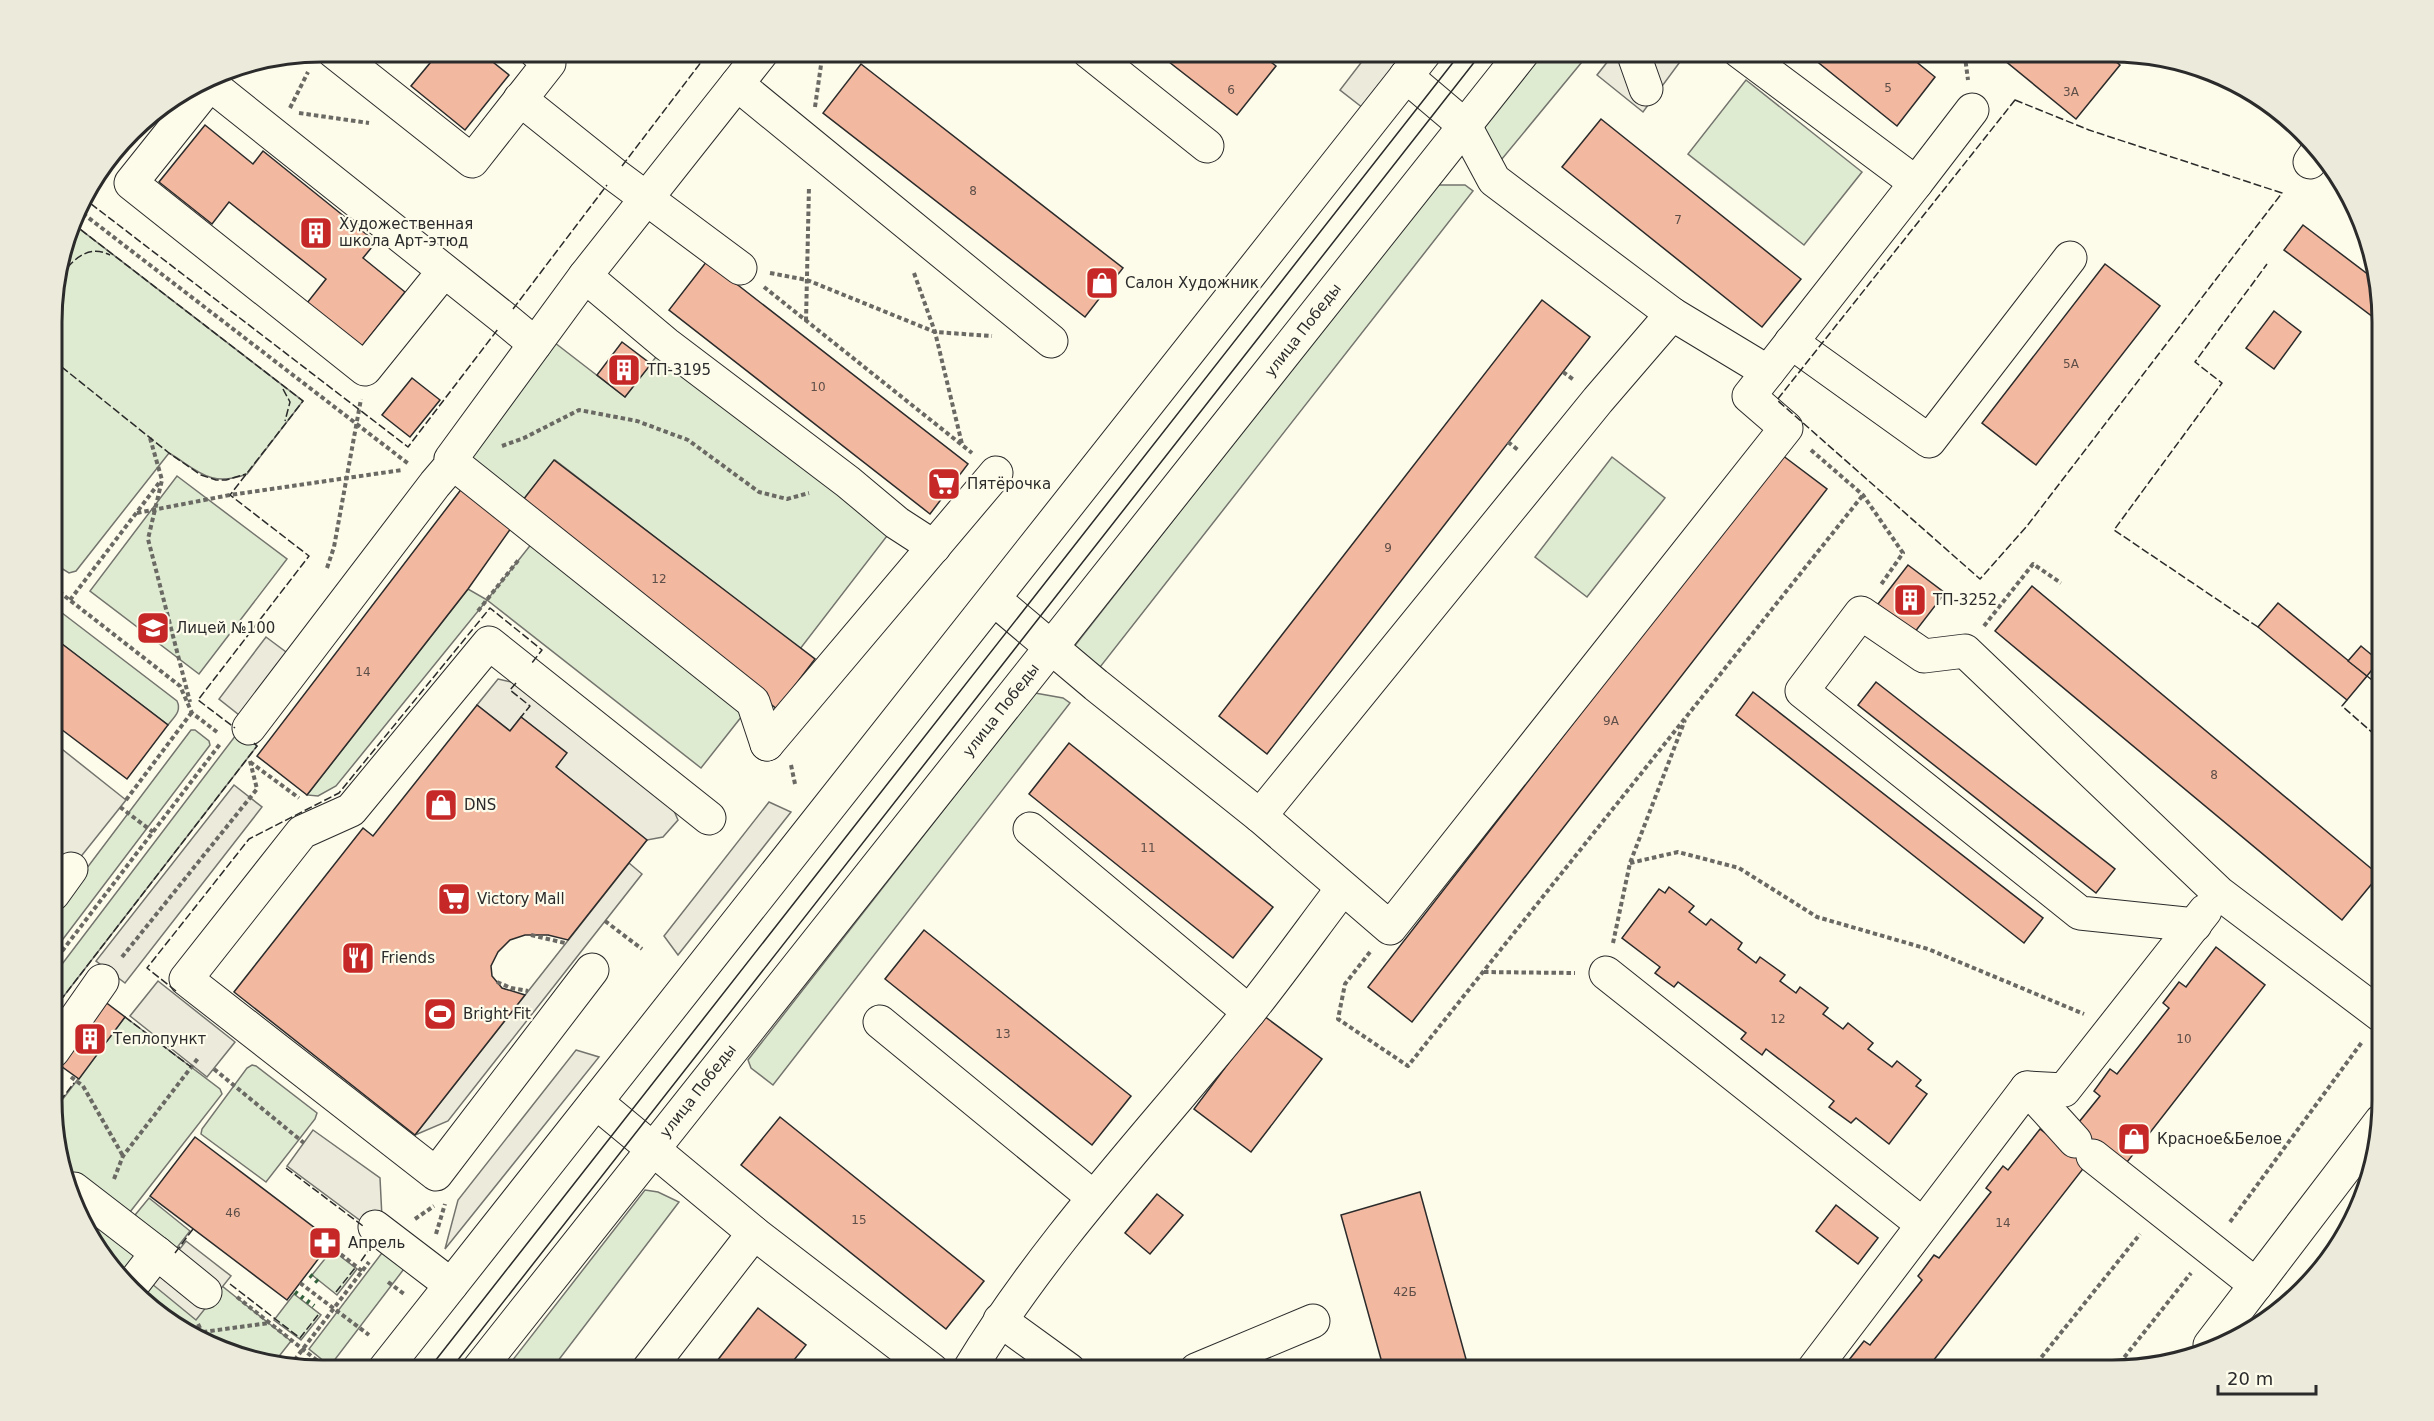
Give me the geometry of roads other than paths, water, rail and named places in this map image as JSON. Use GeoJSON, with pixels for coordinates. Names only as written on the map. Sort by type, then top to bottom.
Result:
{"type":"FeatureCollection","features":[{"type":"Feature","properties":{"kind":"main road"},"geometry":{"type":"LineString","coordinates":[[323,62],[422,122],[472,161],[548,62]]}},
{"type":"Feature","properties":{"kind":"main road"},"geometry":{"type":"LineString","coordinates":[[754,62],[585,276],[451,459],[453,463],[753,702],[767,744],[996,473]]}},
{"type":"Feature","properties":{"kind":"main road"},"geometry":{"type":"LineString","coordinates":[[1102,62],[1207,146]]}},
{"type":"Feature","properties":{"kind":"main road","name":"улица Победы"},"geometry":{"type":"LineString","coordinates":[[486,1360],[1515,62]]}},
{"type":"Feature","properties":{"kind":"main road"},"geometry":{"type":"LineString","coordinates":[[1636,62],[1646,89]]}},
{"type":"Feature","properties":{"kind":"main road"},"geometry":{"type":"LineString","coordinates":[[1754,62],[1916,183]]}},
{"type":"Feature","properties":{"kind":"main road"},"geometry":{"type":"LineString","coordinates":[[392,1360],[1416,63],[1465,126],[1494,180],[1672,314],[1768,372]]}},
{"type":"Feature","properties":{"kind":"main road"},"geometry":{"type":"LineString","coordinates":[[737,84],[1051,341]]}},
{"type":"Feature","properties":{"kind":"main road"},"geometry":{"type":"LineString","coordinates":[[212,85],[535,344]]}},
{"type":"Feature","properties":{"kind":"main road"},"geometry":{"type":"LineString","coordinates":[[207,88],[131,183],[365,369],[444,271]]}},
{"type":"Feature","properties":{"kind":"main road"},"geometry":{"type":"LineString","coordinates":[[520,99],[740,268]]}},
{"type":"Feature","properties":{"kind":"main road"},"geometry":{"type":"LineString","coordinates":[[994,598],[1260,816],[1390,928],[1786,428],[1749,396],[1972,110]]}},
{"type":"Feature","properties":{"kind":"main road"},"geometry":{"type":"LineString","coordinates":[[1791,342],[1929,441],[2070,258]]}},
{"type":"Feature","properties":{"kind":"main road"},"geometry":{"type":"LineString","coordinates":[[585,276],[666,344],[848,482],[897,523],[934,547]]}},
{"type":"Feature","properties":{"kind":"main road"},"geometry":{"type":"LineString","coordinates":[[1260,816],[1591,408],[1672,314]]}},
{"type":"Feature","properties":{"kind":"main road"},"geometry":{"type":"LineString","coordinates":[[249,728],[453,463]]}},
{"type":"Feature","properties":{"kind":"main road"},"geometry":{"type":"LineString","coordinates":[[2195,925],[2080,913],[1802,691],[1861,612],[1924,656],[1965,651],[2219,893],[2372,1008]]}},
{"type":"Feature","properties":{"kind":"main road"},"geometry":{"type":"LineString","coordinates":[[592,970],[436,1174],[186,979],[302,832],[351,810],[489,643],[709,818]]}},
{"type":"Feature","properties":{"kind":"main road"},"geometry":{"type":"LineString","coordinates":[[1030,829],[1249,1012]]}},
{"type":"Feature","properties":{"kind":"main road"},"geometry":{"type":"LineString","coordinates":[[975,1360],[1000,1320],[1093,1197],[1249,1012],[1342,889]]}},
{"type":"Feature","properties":{"kind":"main road"},"geometry":{"type":"LineString","coordinates":[[2026,1088],[2064,1090],[2219,893]]}},
{"type":"Feature","properties":{"kind":"main road"},"geometry":{"type":"LineString","coordinates":[[1606,973],[1922,1224]]}},
{"type":"Feature","properties":{"kind":"main road"},"geometry":{"type":"LineString","coordinates":[[62,1061],[102,981]]}},
{"type":"Feature","properties":{"kind":"main road"},"geometry":{"type":"LineString","coordinates":[[880,1022],[1093,1197]]}},
{"type":"Feature","properties":{"kind":"main road"},"geometry":{"type":"LineString","coordinates":[[1820,1360],[2026,1088]]}},
{"type":"Feature","properties":{"kind":"main road"},"geometry":{"type":"LineString","coordinates":[[2026,1088],[2084,1149],[2256,1285]]}},
{"type":"Feature","properties":{"kind":"main road"},"geometry":{"type":"LineString","coordinates":[[596,1102],[754,1233],[919,1360]]}},
{"type":"Feature","properties":{"kind":"main road"},"geometry":{"type":"LineString","coordinates":[[2216,1338],[2370,1136]]}},
{"type":"Feature","properties":{"kind":"main road"},"geometry":{"type":"LineString","coordinates":[[79,1193],[157,1253],[201,1306]]}},
{"type":"Feature","properties":{"kind":"main road"},"geometry":{"type":"LineString","coordinates":[[382,1232],[451,1285]]}},
{"type":"Feature","properties":{"kind":"main road"},"geometry":{"type":"LineString","coordinates":[[656,1360],[754,1233]]}},
{"type":"Feature","properties":{"kind":"main road"},"geometry":{"type":"LineString","coordinates":[[136,1281],[157,1253]]}},
{"type":"Feature","properties":{"kind":"main road"},"geometry":{"type":"LineString","coordinates":[[1000,1320],[1055,1360]]}},
{"type":"Feature","properties":{"kind":"main road"},"geometry":{"type":"LineString","coordinates":[[1220,1360],[1313,1321]]}},
{"type":"Feature","properties":{"kind":"tram line"},"geometry":{"type":"LineString","coordinates":[[436,1360],[1453,62]]}},
{"type":"Feature","properties":{"kind":"tram line"},"geometry":{"type":"LineString","coordinates":[[458,1360],[1474,62]]}},
{"type":"Feature","properties":{"kind":"place","name":"Художественная школа Арт-этюд"},"geometry":{"type":"Point","coordinates":[316,233]}},
{"type":"Feature","properties":{"kind":"place","name":"Салон Художник"},"geometry":{"type":"Point","coordinates":[1102,283]}},
{"type":"Feature","properties":{"kind":"place","name":"ТП-3195"},"geometry":{"type":"Point","coordinates":[624,370]}},
{"type":"Feature","properties":{"kind":"place","name":"Пятёрочка"},"geometry":{"type":"Point","coordinates":[944,484]}},
{"type":"Feature","properties":{"kind":"place","name":"ТП-3252"},"geometry":{"type":"Point","coordinates":[1910,600]}},
{"type":"Feature","properties":{"kind":"place","name":"Лицей №100"},"geometry":{"type":"Point","coordinates":[153,628]}},
{"type":"Feature","properties":{"kind":"place","name":"DNS"},"geometry":{"type":"Point","coordinates":[441,805]}},
{"type":"Feature","properties":{"kind":"place","name":"Victory Mall"},"geometry":{"type":"Point","coordinates":[454,899]}},
{"type":"Feature","properties":{"kind":"place","name":"Friends"},"geometry":{"type":"Point","coordinates":[358,958]}},
{"type":"Feature","properties":{"kind":"place","name":"Bright Fit"},"geometry":{"type":"Point","coordinates":[440,1014]}},
{"type":"Feature","properties":{"kind":"place","name":"Теплопункт"},"geometry":{"type":"Point","coordinates":[90,1039]}},
{"type":"Feature","properties":{"kind":"place","name":"Красное&Белое"},"geometry":{"type":"Point","coordinates":[2134,1139]}},
{"type":"Feature","properties":{"kind":"place","name":"Апрель"},"geometry":{"type":"Point","coordinates":[325,1243]}}]}
